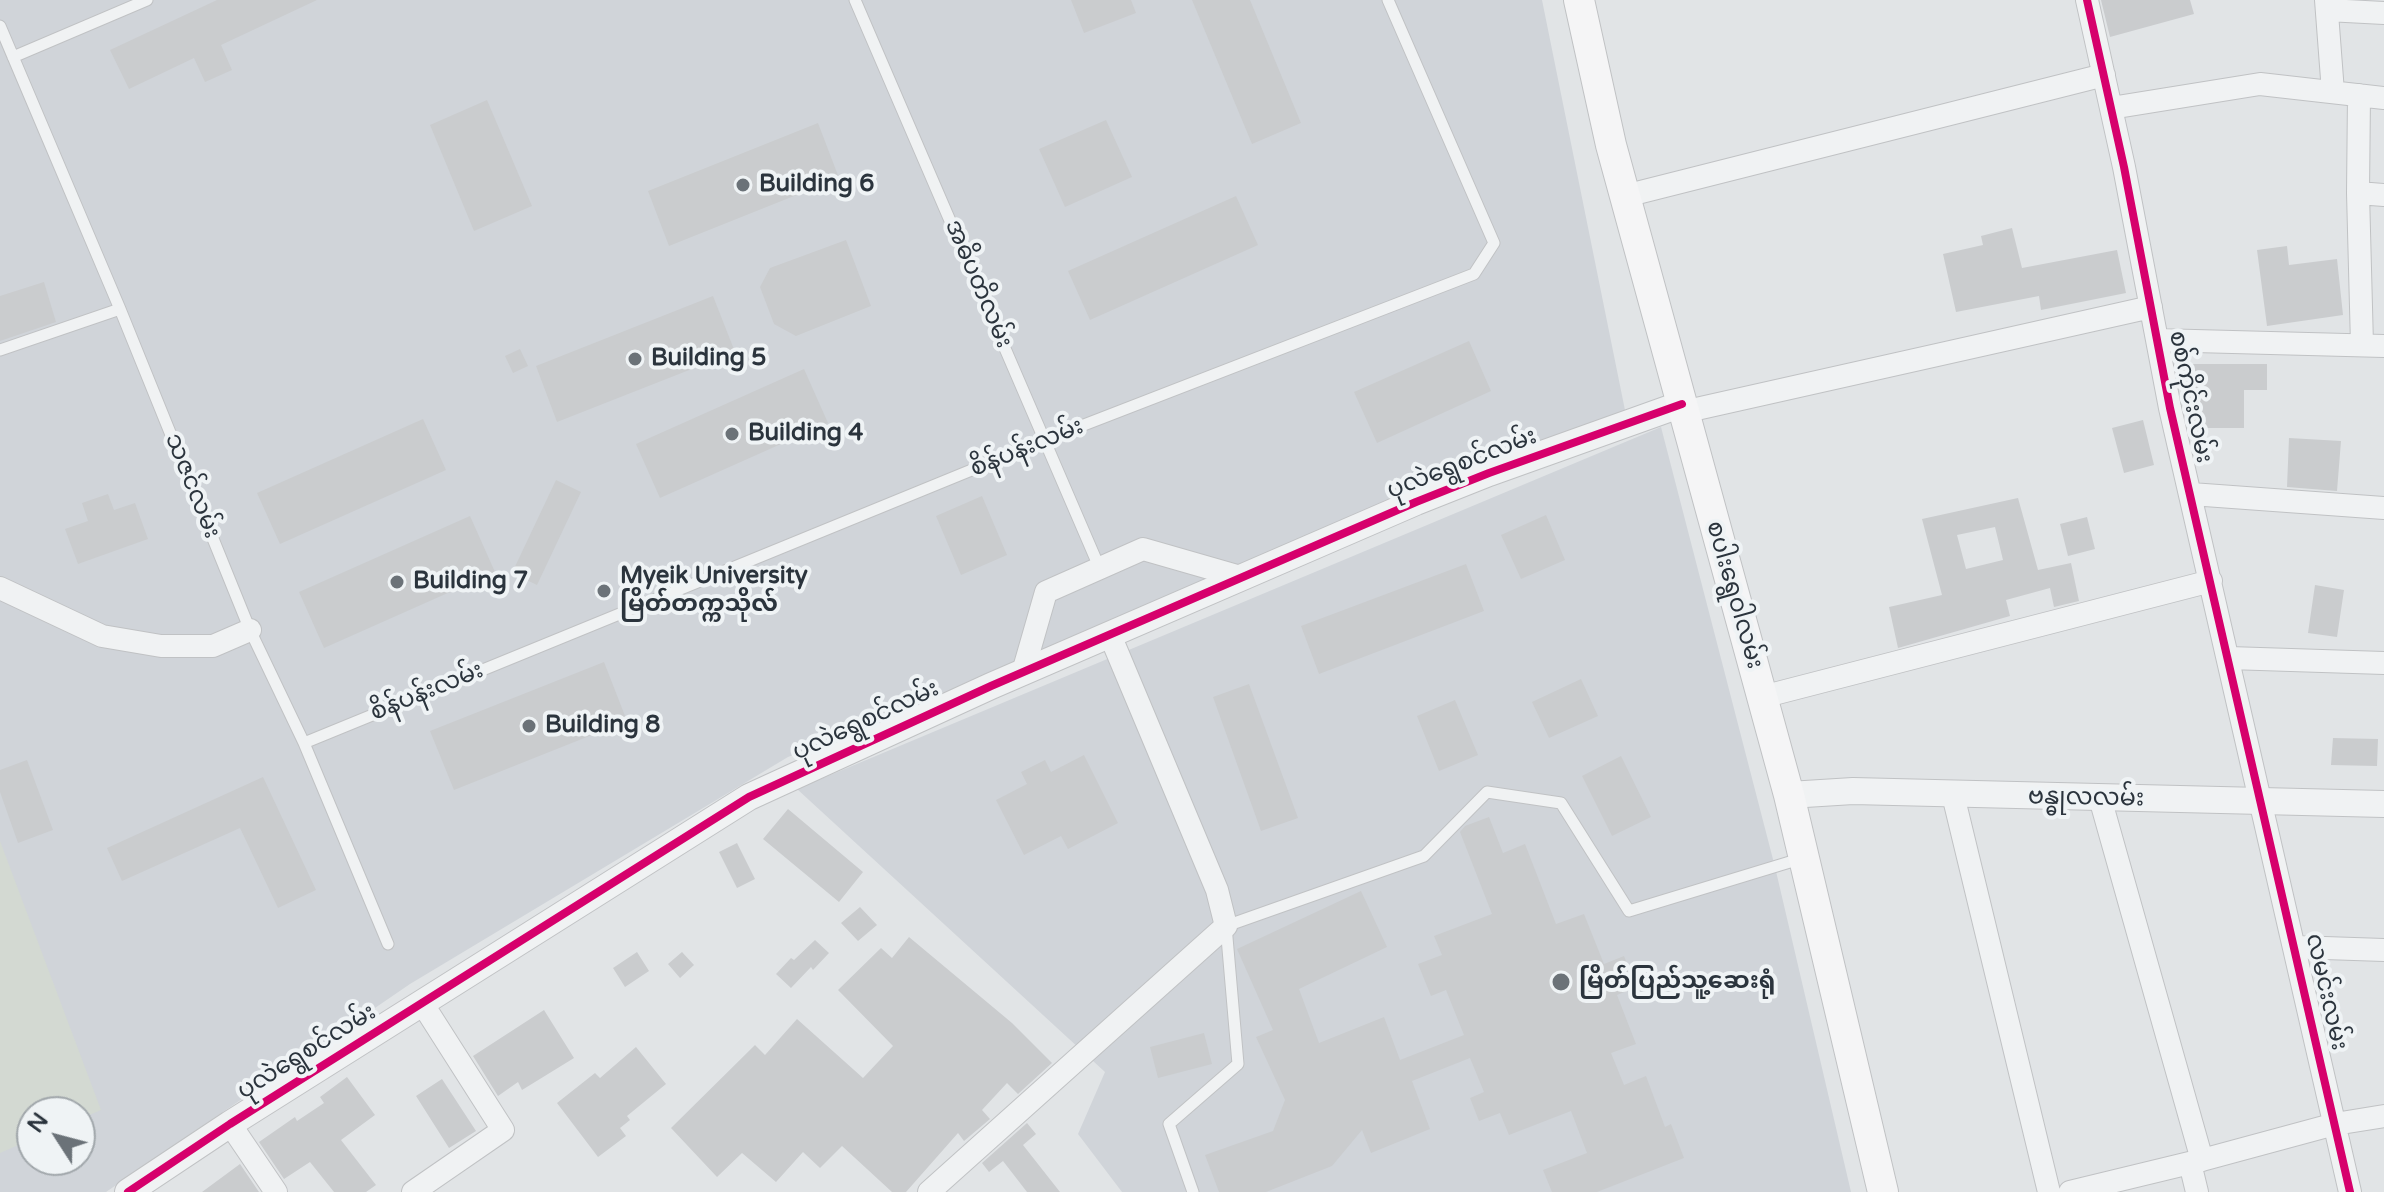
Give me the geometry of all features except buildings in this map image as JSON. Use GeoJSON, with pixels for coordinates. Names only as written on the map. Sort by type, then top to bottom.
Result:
{"type":"FeatureCollection","features":[{"type":"Feature","properties":{"kind":"main road","name":"စပါးရွေဝါလမ်း"},"geometry":{"type":"LineString","coordinates":[[1579,0],[1625,196],[1789,795],[1883,1192]]}},
{"type":"Feature","properties":{"kind":"street","name":"စစ်ကိုင်းလမ်း"},"geometry":{"type":"LineString","coordinates":[[2087,0],[2157,340],[2262,800]]}},
{"type":"Feature","properties":{"kind":"street"},"geometry":{"type":"LineString","coordinates":[[2333,92],[2327,5],[2384,13]]}},
{"type":"Feature","properties":{"kind":"street"},"geometry":{"type":"LineString","coordinates":[[1625,196],[2104,75]]}},
{"type":"Feature","properties":{"kind":"street"},"geometry":{"type":"LineString","coordinates":[[2111,108],[2260,84],[2384,98]]}},
{"type":"Feature","properties":{"kind":"street"},"geometry":{"type":"LineString","coordinates":[[2157,340],[2373,346],[2358,193],[2359,95]]}},
{"type":"Feature","properties":{"kind":"street"},"geometry":{"type":"LineString","coordinates":[[2358,193],[2384,195]]}},
{"type":"Feature","properties":{"kind":"street"},"geometry":{"type":"LineString","coordinates":[[1682,408],[2151,307]]}},
{"type":"Feature","properties":{"kind":"street","name":"ပုလဲရွေစင်လမ်း"},"geometry":{"type":"LineString","coordinates":[[128,1192],[230,1124],[749,797],[1023,672],[1489,473],[1682,408]]}},
{"type":"Feature","properties":{"kind":"street"},"geometry":{"type":"LineString","coordinates":[[2191,494],[2384,508]]}},
{"type":"Feature","properties":{"kind":"street"},"geometry":{"type":"LineString","coordinates":[[1023,672],[1046,592],[1143,549],[1244,578]]}},
{"type":"Feature","properties":{"kind":"street"},"geometry":{"type":"LineString","coordinates":[[1762,697],[2211,581]]}},
{"type":"Feature","properties":{"kind":"street"},"geometry":{"type":"LineString","coordinates":[[0,588],[102,636],[131,641],[161,646],[213,646],[250,630]]}},
{"type":"Feature","properties":{"kind":"street"},"geometry":{"type":"LineString","coordinates":[[929,1192],[1226,926],[1217,890],[1110,635]]}},
{"type":"Feature","properties":{"kind":"street"},"geometry":{"type":"LineString","coordinates":[[2229,658],[2384,663]]}},
{"type":"Feature","properties":{"kind":"street","name":"ဗန္ဓုလလမ်း"},"geometry":{"type":"LineString","coordinates":[[1789,795],[1853,791],[2384,804]]}},
{"type":"Feature","properties":{"kind":"street"},"geometry":{"type":"LineString","coordinates":[[1953,795],[2049,1192]]}},
{"type":"Feature","properties":{"kind":"street"},"geometry":{"type":"LineString","coordinates":[[2100,798],[2196,1162],[2197,1192]]}},
{"type":"Feature","properties":{"kind":"street","name":"လမင်းလမ်း"},"geometry":{"type":"LineString","coordinates":[[2262,800],[2350,1192]]}},
{"type":"Feature","properties":{"kind":"street"},"geometry":{"type":"LineString","coordinates":[[2295,947],[2384,950]]}},
{"type":"Feature","properties":{"kind":"street"},"geometry":{"type":"LineString","coordinates":[[413,1192],[503,1130],[422,1003]]}},
{"type":"Feature","properties":{"kind":"street"},"geometry":{"type":"LineString","coordinates":[[2070,1192],[2335,1124],[2384,1116]]}},
{"type":"Feature","properties":{"kind":"street"},"geometry":{"type":"LineString","coordinates":[[230,1124],[276,1192]]}},
{"type":"Feature","properties":{"kind":"lane"},"geometry":{"type":"LineString","coordinates":[[13,57],[147,0]]}},
{"type":"Feature","properties":{"kind":"lane","name":"အဓိပတိလမ်း"},"geometry":{"type":"LineString","coordinates":[[855,0],[1100,569]]}},
{"type":"Feature","properties":{"kind":"lane","name":"စိန်ပန်းလမ်း"},"geometry":{"type":"LineString","coordinates":[[304,743],[1045,440],[1474,274],[1494,243],[1388,0]]}},
{"type":"Feature","properties":{"kind":"lane","name":"သဇင်လမ်း"},"geometry":{"type":"LineString","coordinates":[[0,26],[120,309],[250,630],[304,743],[388,944]]}},
{"type":"Feature","properties":{"kind":"lane"},"geometry":{"type":"LineString","coordinates":[[0,350],[120,309]]}},
{"type":"Feature","properties":{"kind":"lane"},"geometry":{"type":"LineString","coordinates":[[1193,1192],[1169,1124],[1238,1064],[1226,926],[1424,856],[1487,792],[1561,803],[1629,911],[1803,858]]}},
{"type":"Feature","properties":{"kind":"shaded area","name":"Myeik University မြိတ်တက္ကသိုလ်"},"geometry":{"type":"Polygon","coordinates":[[[0,0],[1542,0],[1628,425],[788,757],[410,984],[106,1192],[0,1192],[0,0]]]}},
{"type":"Feature","properties":{"kind":"shaded area"},"geometry":{"type":"Polygon","coordinates":[[[1661,427],[1775,867],[1851,1192],[1122,1192],[1078,1134],[1105,1072],[797,789],[1661,427]]]}},
{"type":"Feature","properties":{"kind":"shaded area"},"geometry":{"type":"Polygon","coordinates":[[[0,841],[96,1096],[16,1096],[16,1146],[0,1153],[0,841]]]}},
{"type":"Feature","properties":{"kind":"cycle path"},"geometry":{"type":"LineString","coordinates":[[2087,0],[2124,167],[2170,408],[2350,1192]]}},
{"type":"Feature","properties":{"kind":"cycle path"},"geometry":{"type":"LineString","coordinates":[[128,1192],[230,1124],[749,797],[991,686],[1416,502],[1682,404]]}},
{"type":"Feature","properties":{"kind":"place","name":"Building 6"},"geometry":{"type":"Point","coordinates":[743,185]}},
{"type":"Feature","properties":{"kind":"place","name":"Building 5"},"geometry":{"type":"Point","coordinates":[635,359]}},
{"type":"Feature","properties":{"kind":"place","name":"Building 4"},"geometry":{"type":"Point","coordinates":[732,434]}},
{"type":"Feature","properties":{"kind":"place","name":"Building 7"},"geometry":{"type":"Point","coordinates":[397,582]}},
{"type":"Feature","properties":{"kind":"place","name":"Myeik University မြိတ်တက္ကသိုလ်"},"geometry":{"type":"Point","coordinates":[604,591]}},
{"type":"Feature","properties":{"kind":"place","name":"Building 8"},"geometry":{"type":"Point","coordinates":[529,726]}},
{"type":"Feature","properties":{"kind":"place","name":"မြိတ်ပြည်သူ့ဆေးရုံ"},"geometry":{"type":"Point","coordinates":[1561,982]}}]}
